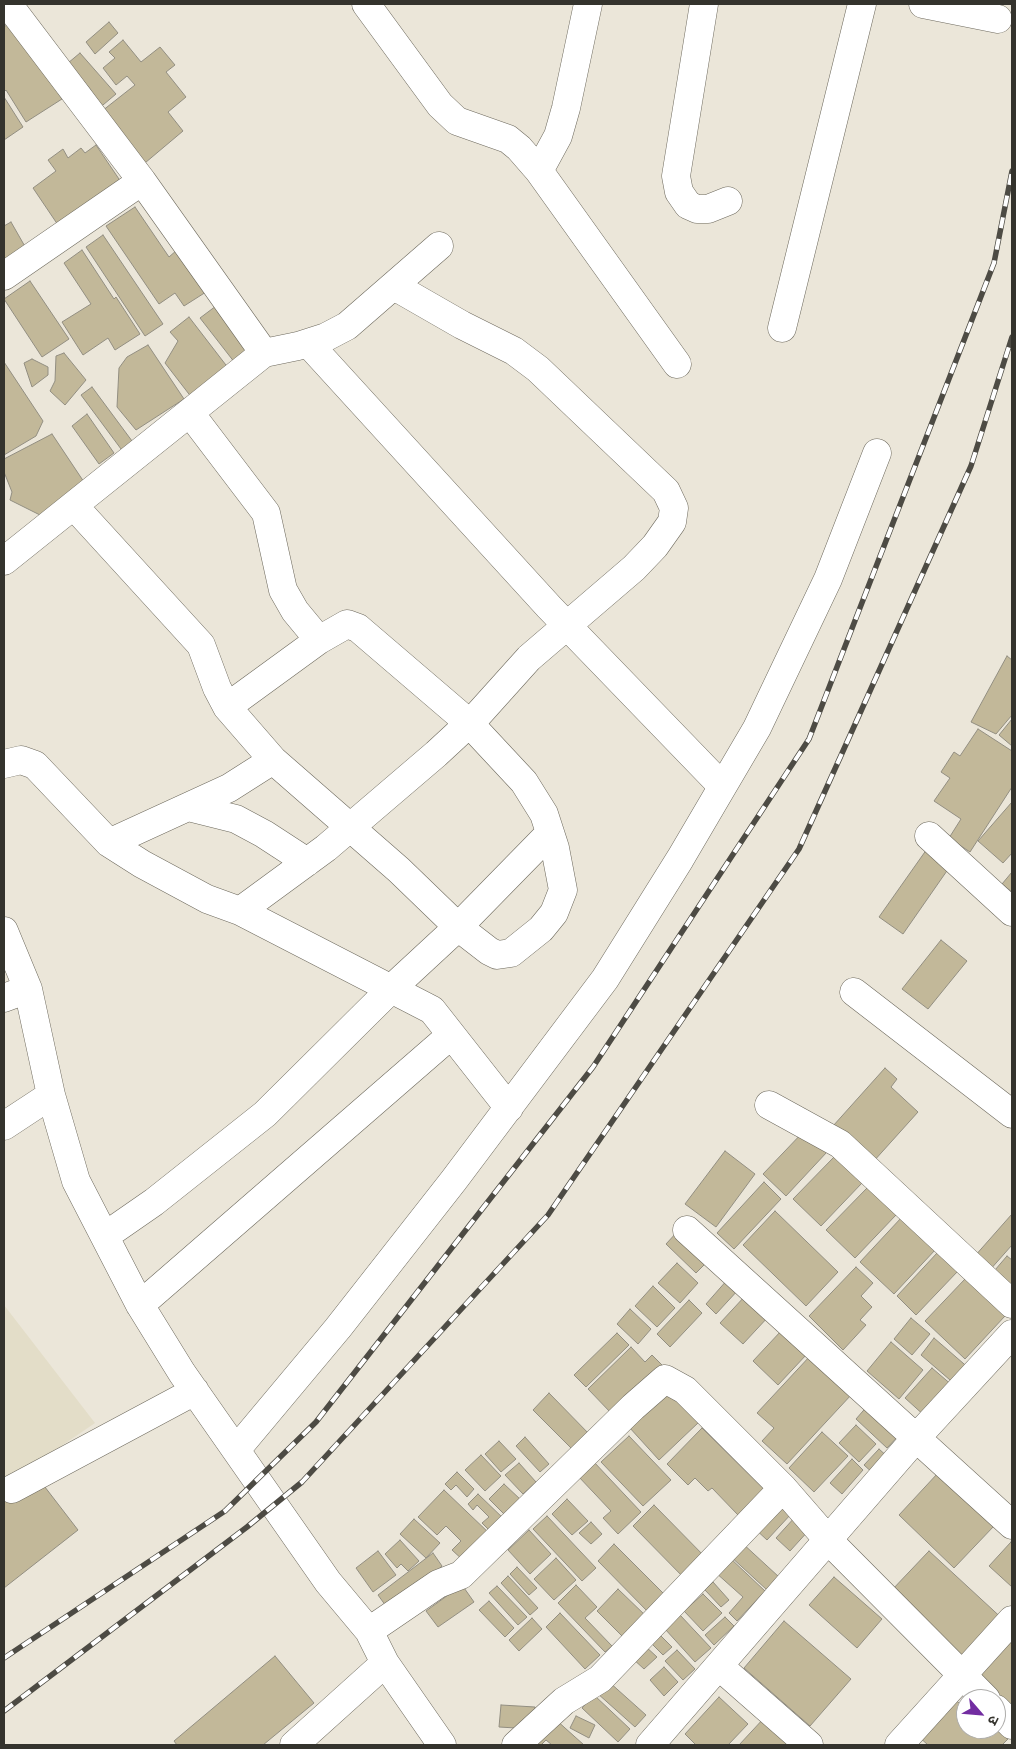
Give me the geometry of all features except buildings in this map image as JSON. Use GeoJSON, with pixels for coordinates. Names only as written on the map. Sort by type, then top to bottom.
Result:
{"type":"FeatureCollection","features":[{"type":"Feature","properties":{"kind":"street"},"geometry":{"type":"LineString","coordinates":[[5,4],[142,181],[264,353]]}},
{"type":"Feature","properties":{"kind":"street"},"geometry":{"type":"LineString","coordinates":[[366,4],[440,105],[456,121],[508,139],[519,148],[539,171],[677,364]]}},
{"type":"Feature","properties":{"kind":"street"},"geometry":{"type":"LineString","coordinates":[[539,171],[561,126],[588,4]]}},
{"type":"Feature","properties":{"kind":"street"},"geometry":{"type":"LineString","coordinates":[[704,4],[676,176],[679,192],[688,205],[697,209],[708,209],[728,201]]}},
{"type":"Feature","properties":{"kind":"street"},"geometry":{"type":"LineString","coordinates":[[782,328],[862,4]]}},
{"type":"Feature","properties":{"kind":"street"},"geometry":{"type":"LineString","coordinates":[[924,4],[998,19]]}},
{"type":"Feature","properties":{"kind":"street"},"geometry":{"type":"LineString","coordinates":[[4,276],[142,181]]}},
{"type":"Feature","properties":{"kind":"street"},"geometry":{"type":"LineString","coordinates":[[4,561],[264,353],[308,343],[347,326],[439,246]]}},
{"type":"Feature","properties":{"kind":"street"},"geometry":{"type":"LineString","coordinates":[[240,911],[350,828],[468,723],[529,658],[634,568],[655,546],[672,522],[674,508],[666,491],[538,369],[514,350],[462,326],[394,286]]}},
{"type":"Feature","properties":{"kind":"street"},"geometry":{"type":"LineString","coordinates":[[308,343],[566,625],[722,786]]}},
{"type":"Feature","properties":{"kind":"street"},"geometry":{"type":"LineString","coordinates":[[190,413],[266,513],[283,590],[295,611],[319,640]]}},
{"type":"Feature","properties":{"kind":"street"},"geometry":{"type":"LineString","coordinates":[[236,1450],[338,1328],[509,1108],[605,979],[757,728],[828,578],[877,453]]}},
{"type":"Feature","properties":{"kind":"street"},"geometry":{"type":"LineString","coordinates":[[74,506],[201,645],[217,688],[227,707],[273,760],[399,870],[458,927],[489,951],[498,955],[511,953],[540,929],[554,913],[563,890],[550,833],[544,814],[524,782],[468,723],[358,628],[348,624],[319,640],[227,707]]}},
{"type":"Feature","properties":{"kind":"street"},"geometry":{"type":"LineString","coordinates":[[4,764],[21,760],[35,765],[109,843],[142,864],[207,899],[240,911],[432,1010],[509,1108]]}},
{"type":"Feature","properties":{"kind":"street"},"geometry":{"type":"LineString","coordinates":[[109,843],[229,788],[273,760]]}},
{"type":"Feature","properties":{"kind":"street"},"geometry":{"type":"LineString","coordinates":[[188,806],[236,819],[264,834],[307,862]]}},
{"type":"Feature","properties":{"kind":"street"},"geometry":{"type":"LineString","coordinates":[[105,1236],[154,1202],[265,1114],[391,989],[458,927],[550,833]]}},
{"type":"Feature","properties":{"kind":"street"},"geometry":{"type":"LineString","coordinates":[[929,836],[1012,912]]}},
{"type":"Feature","properties":{"kind":"street"},"geometry":{"type":"LineString","coordinates":[[4,931],[16,994],[51,1095],[76,1181],[140,1305],[195,1391],[328,1582],[369,1631],[385,1663],[442,1745]]}},
{"type":"Feature","properties":{"kind":"street"},"geometry":{"type":"LineString","coordinates":[[854,992],[1012,1114]]}},
{"type":"Feature","properties":{"kind":"street"},"geometry":{"type":"LineString","coordinates":[[140,1305],[451,1035]]}},
{"type":"Feature","properties":{"kind":"street"},"geometry":{"type":"LineString","coordinates":[[4,1126],[51,1095]]}},
{"type":"Feature","properties":{"kind":"street"},"geometry":{"type":"LineString","coordinates":[[769,1105],[840,1144],[1012,1304]]}},
{"type":"Feature","properties":{"kind":"street"},"geometry":{"type":"LineString","coordinates":[[687,1230],[1012,1524]]}},
{"type":"Feature","properties":{"kind":"street"},"geometry":{"type":"LineString","coordinates":[[650,1745],[720,1667],[916,1438],[1012,1334]]}},
{"type":"Feature","properties":{"kind":"street"},"geometry":{"type":"LineString","coordinates":[[369,1631],[438,1584],[460,1576],[633,1407],[665,1379],[686,1390],[783,1488],[828,1541],[976,1689]]}},
{"type":"Feature","properties":{"kind":"street"},"geometry":{"type":"LineString","coordinates":[[12,1489],[195,1391]]}},
{"type":"Feature","properties":{"kind":"street"},"geometry":{"type":"LineString","coordinates":[[516,1745],[564,1701],[600,1679],[783,1488]]}},
{"type":"Feature","properties":{"kind":"street"},"geometry":{"type":"LineString","coordinates":[[899,1745],[1012,1620]]}},
{"type":"Feature","properties":{"kind":"street"},"geometry":{"type":"LineString","coordinates":[[294,1745],[385,1663]]}},
{"type":"Feature","properties":{"kind":"street"},"geometry":{"type":"LineString","coordinates":[[720,1667],[809,1745]]}},
{"type":"Feature","properties":{"kind":"shaded area"},"geometry":{"type":"Polygon","coordinates":[[[4,1305],[95,1423],[4,1485],[4,1305]]]}},
{"type":"Feature","properties":{"kind":"railway"},"geometry":{"type":"LineString","coordinates":[[4,1658],[225,1511],[316,1422],[593,1067],[809,739],[994,263],[1012,171]]}},
{"type":"Feature","properties":{"kind":"railway"},"geometry":{"type":"LineString","coordinates":[[4,1711],[247,1527],[302,1482],[548,1215],[799,849],[971,466],[1012,337]]}}]}
